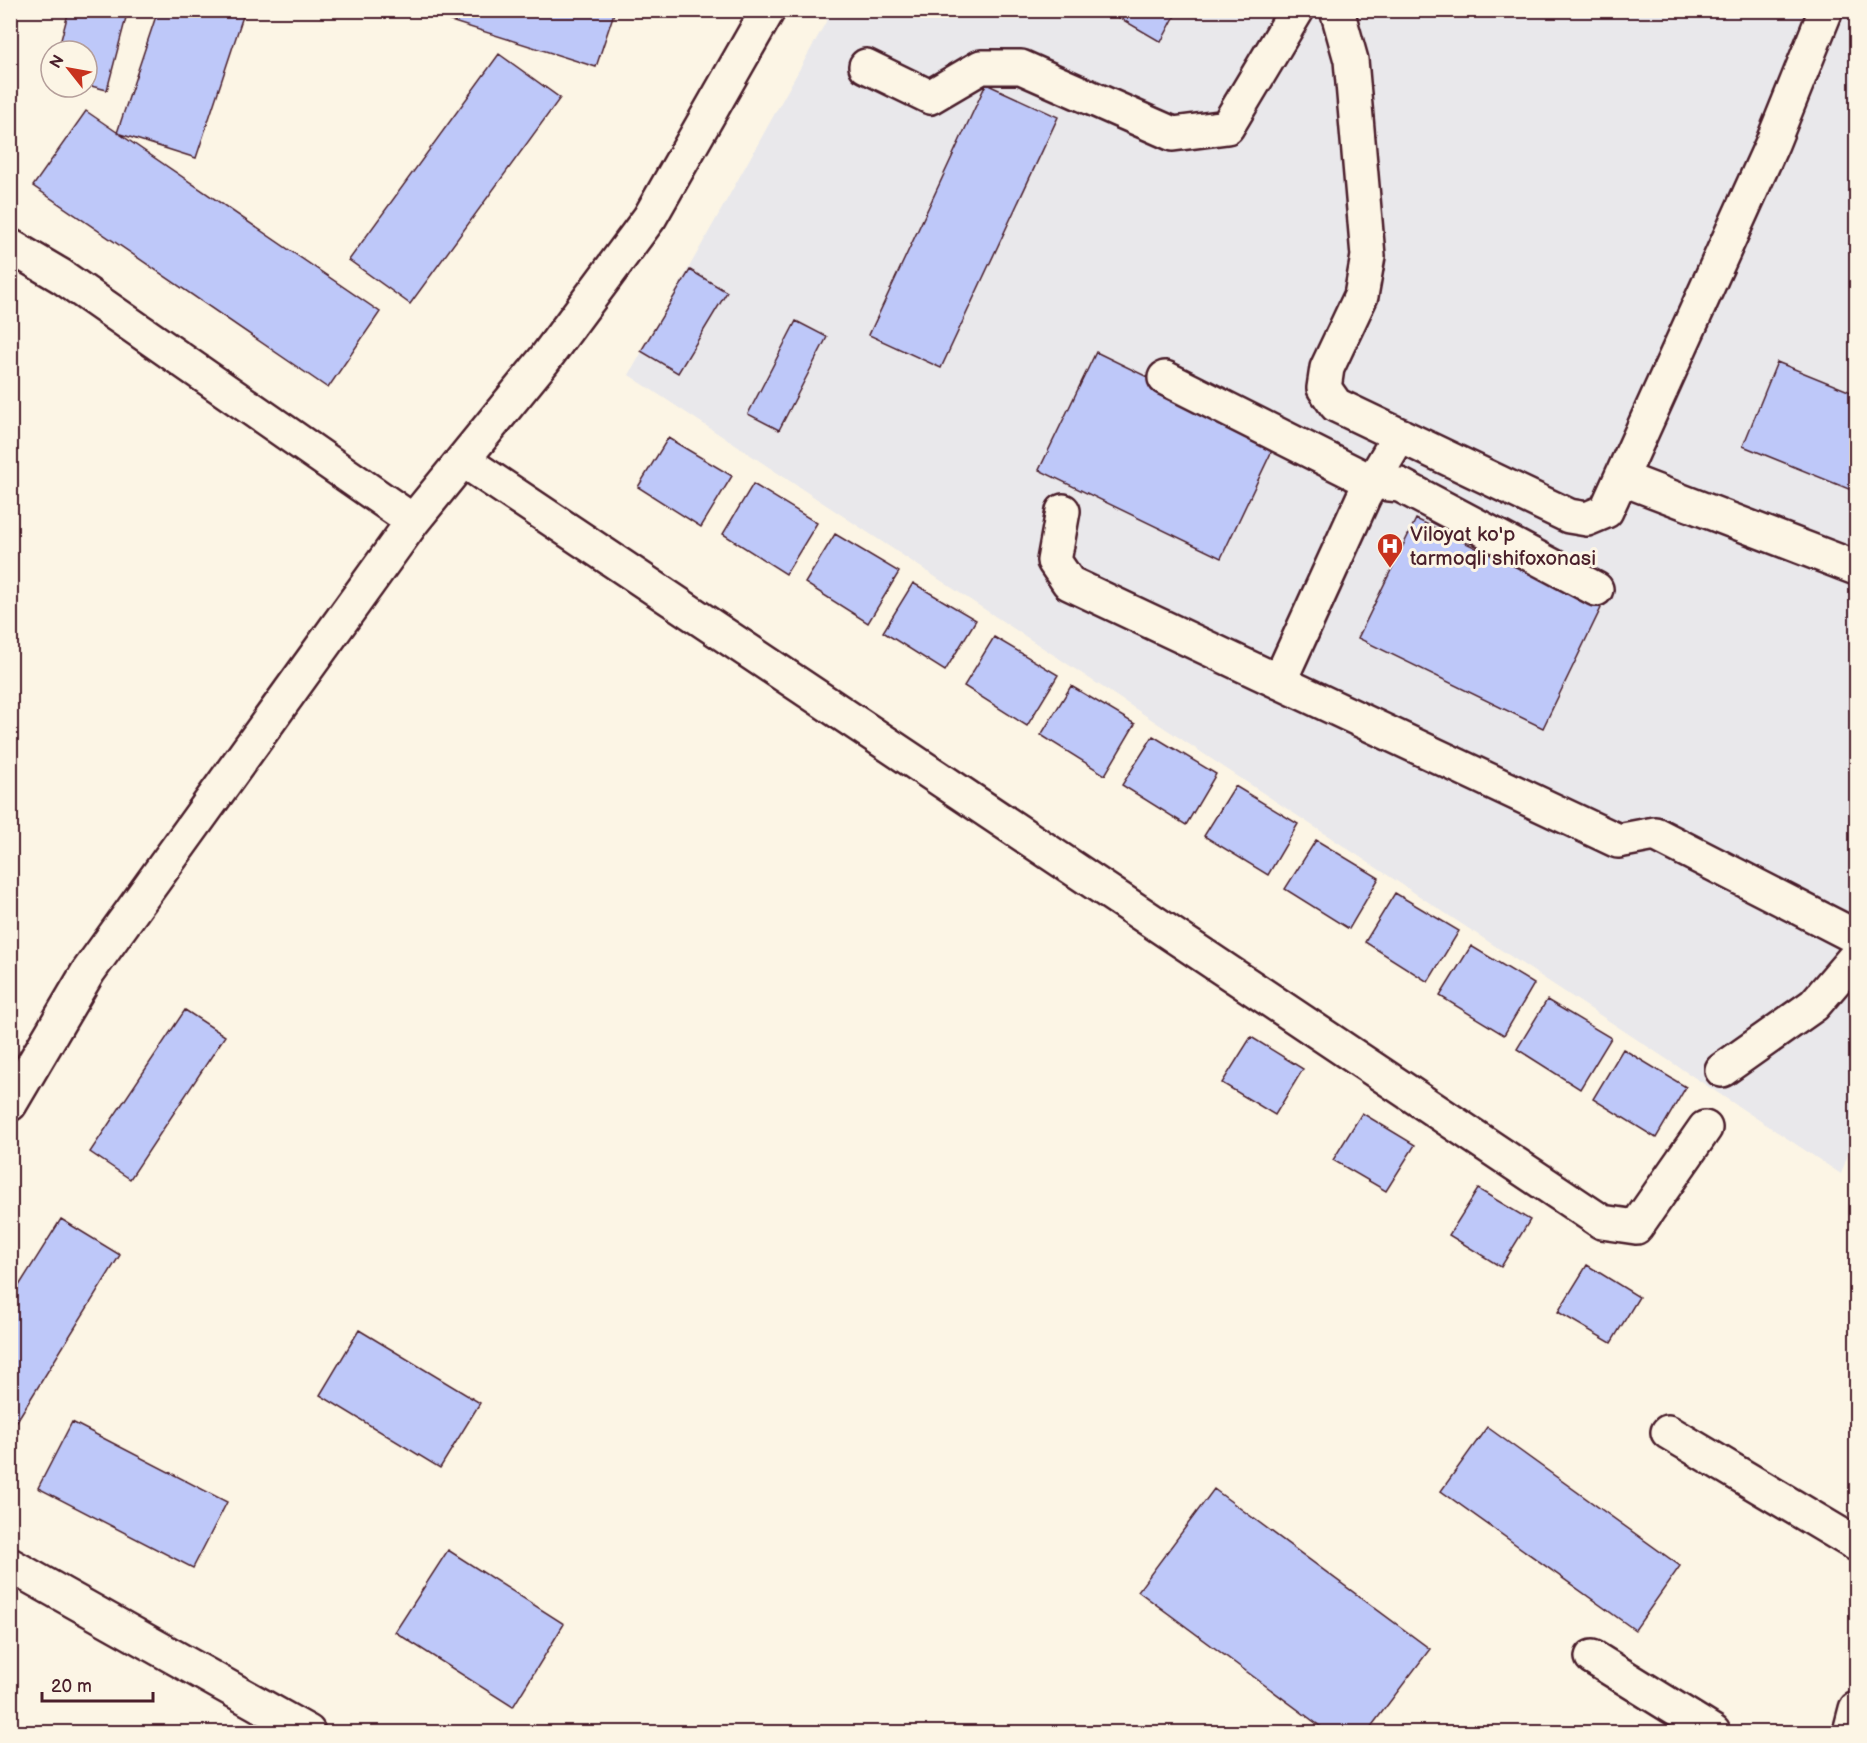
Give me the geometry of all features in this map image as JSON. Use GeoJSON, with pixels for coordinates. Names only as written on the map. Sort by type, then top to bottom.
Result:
{"type":"FeatureCollection","features":[{"type":"Feature","properties":{"kind":"street"},"geometry":{"type":"LineString","coordinates":[[10,1104],[88,972],[413,521],[544,360],[650,217],[768,10]]}},
{"type":"Feature","properties":{"kind":"street"},"geometry":{"type":"LineString","coordinates":[[866,66],[930,97],[981,67],[1021,67],[1173,134],[1227,127],[1297,10]]}},
{"type":"Feature","properties":{"kind":"street"},"geometry":{"type":"LineString","coordinates":[[1336,10],[1351,60],[1368,256],[1361,296],[1328,368],[1324,388],[1336,405],[1569,516],[1587,519],[1606,511],[1772,144],[1826,10]]}},
{"type":"Feature","properties":{"kind":"street"},"geometry":{"type":"LineString","coordinates":[[10,246],[61,276],[413,521]]}},
{"type":"Feature","properties":{"kind":"street"},"geometry":{"type":"LineString","coordinates":[[1165,378],[1372,482],[1400,485],[1596,589]]}},
{"type":"Feature","properties":{"kind":"street"},"geometry":{"type":"LineString","coordinates":[[1279,682],[1364,496],[1400,435]]}},
{"type":"Feature","properties":{"kind":"street"},"geometry":{"type":"LineString","coordinates":[[463,460],[1602,1222],[1636,1227],[1705,1128]]}},
{"type":"Feature","properties":{"kind":"street"},"geometry":{"type":"LineString","coordinates":[[1621,478],[1857,568]]}},
{"type":"Feature","properties":{"kind":"street"},"geometry":{"type":"LineString","coordinates":[[1063,511],[1054,561],[1069,583],[1618,841],[1655,834],[1857,937]]}},
{"type":"Feature","properties":{"kind":"street"},"geometry":{"type":"LineString","coordinates":[[1722,1070],[1814,1005],[1857,956]]}},
{"type":"Feature","properties":{"kind":"street"},"geometry":{"type":"LineString","coordinates":[[1668,1432],[1857,1544]]}},
{"type":"Feature","properties":{"kind":"street"},"geometry":{"type":"LineString","coordinates":[[10,1565],[308,1732]]}},
{"type":"Feature","properties":{"kind":"street"},"geometry":{"type":"LineString","coordinates":[[1592,1657],[1713,1732]]}},
{"type":"Feature","properties":{"kind":"street"},"geometry":{"type":"LineString","coordinates":[[1850,1732],[1857,1708]]}},
{"type":"Feature","properties":{"kind":"shaded area","name":"Viloyat ko'p tarmoqli shifoxonasi"},"geometry":{"type":"Polygon","coordinates":[[[832,11],[1856,11],[1856,1132],[1841,1174],[629,375],[832,11]]]}},
{"type":"Feature","properties":{"kind":"building"},"geometry":{"type":"Polygon","coordinates":[[[69,10],[128,10],[107,90],[99,88],[99,39],[61,39],[69,10]]]}},
{"type":"Feature","properties":{"kind":"building"},"geometry":{"type":"Polygon","coordinates":[[[158,10],[245,10],[196,158],[117,133],[158,10]]]}},
{"type":"Feature","properties":{"kind":"building"},"geometry":{"type":"Polygon","coordinates":[[[416,10],[615,10],[596,67],[416,10]]]}},
{"type":"Feature","properties":{"kind":"building"},"geometry":{"type":"Polygon","coordinates":[[[1106,10],[1178,10],[1161,42],[1106,10]]]}},
{"type":"Feature","properties":{"kind":"building"},"geometry":{"type":"Polygon","coordinates":[[[499,54],[560,98],[410,304],[349,260],[499,54]]]}},
{"type":"Feature","properties":{"kind":"building"},"geometry":{"type":"Polygon","coordinates":[[[986,84],[1058,117],[941,368],[869,335],[986,84]]]}},
{"type":"Feature","properties":{"kind":"building"},"geometry":{"type":"Polygon","coordinates":[[[86,111],[380,312],[328,388],[33,186],[86,111]]]}},
{"type":"Feature","properties":{"kind":"building"},"geometry":{"type":"Polygon","coordinates":[[[690,270],[727,292],[678,373],[641,351],[690,270]]]}},
{"type":"Feature","properties":{"kind":"building"},"geometry":{"type":"Polygon","coordinates":[[[796,321],[827,337],[779,430],[748,414],[796,321]]]}},
{"type":"Feature","properties":{"kind":"building"},"geometry":{"type":"Polygon","coordinates":[[[1096,352],[1277,440],[1221,558],[1039,470],[1096,352]]]}},
{"type":"Feature","properties":{"kind":"building"},"geometry":{"type":"Polygon","coordinates":[[[1777,362],[1856,394],[1856,492],[1743,446],[1777,362]]]}},
{"type":"Feature","properties":{"kind":"building"},"geometry":{"type":"Polygon","coordinates":[[[668,438],[732,476],[701,527],[638,487],[668,438]]]}},
{"type":"Feature","properties":{"kind":"building"},"geometry":{"type":"Polygon","coordinates":[[[753,484],[817,523],[786,574],[723,534],[753,484]]]}},
{"type":"Feature","properties":{"kind":"building"},"geometry":{"type":"Polygon","coordinates":[[[1416,519],[1601,608],[1543,728],[1358,638],[1416,519]]]}},
{"type":"Feature","properties":{"kind":"building"},"geometry":{"type":"Polygon","coordinates":[[[835,534],[899,572],[868,623],[805,583],[835,534]]]}},
{"type":"Feature","properties":{"kind":"building"},"geometry":{"type":"Polygon","coordinates":[[[913,583],[976,620],[945,671],[883,632],[913,583]]]}},
{"type":"Feature","properties":{"kind":"building"},"geometry":{"type":"Polygon","coordinates":[[[994,637],[1058,675],[1027,726],[964,686],[994,637]]]}},
{"type":"Feature","properties":{"kind":"building"},"geometry":{"type":"Polygon","coordinates":[[[1071,686],[1135,724],[1105,775],[1041,735],[1071,686]]]}},
{"type":"Feature","properties":{"kind":"building"},"geometry":{"type":"Polygon","coordinates":[[[1153,736],[1216,774],[1186,825],[1122,785],[1153,736]]]}},
{"type":"Feature","properties":{"kind":"building"},"geometry":{"type":"Polygon","coordinates":[[[1235,786],[1298,824],[1268,875],[1204,836],[1235,786]]]}},
{"type":"Feature","properties":{"kind":"building"},"geometry":{"type":"Polygon","coordinates":[[[1316,840],[1379,878],[1349,929],[1285,889],[1316,840]]]}},
{"type":"Feature","properties":{"kind":"building"},"geometry":{"type":"Polygon","coordinates":[[[1395,893],[1459,931],[1428,982],[1365,942],[1395,893]]]}},
{"type":"Feature","properties":{"kind":"building"},"geometry":{"type":"Polygon","coordinates":[[[1471,946],[1534,984],[1504,1035],[1440,996],[1471,946]]]}},
{"type":"Feature","properties":{"kind":"building"},"geometry":{"type":"Polygon","coordinates":[[[1547,1000],[1611,1038],[1580,1089],[1517,1049],[1547,1000]]]}},
{"type":"Feature","properties":{"kind":"building"},"geometry":{"type":"Polygon","coordinates":[[[185,1010],[225,1036],[130,1179],[90,1152],[185,1010]]]}},
{"type":"Feature","properties":{"kind":"building"},"geometry":{"type":"Polygon","coordinates":[[[1251,1037],[1303,1069],[1275,1115],[1222,1083],[1251,1037]]]}},
{"type":"Feature","properties":{"kind":"building"},"geometry":{"type":"Polygon","coordinates":[[[1623,1049],[1686,1087],[1656,1138],[1593,1099],[1623,1049]]]}},
{"type":"Feature","properties":{"kind":"building"},"geometry":{"type":"Polygon","coordinates":[[[1362,1113],[1415,1145],[1386,1191],[1333,1160],[1362,1113]]]}},
{"type":"Feature","properties":{"kind":"building"},"geometry":{"type":"Polygon","coordinates":[[[1478,1189],[1530,1220],[1501,1267],[1449,1235],[1478,1189]]]}},
{"type":"Feature","properties":{"kind":"building"},"geometry":{"type":"Polygon","coordinates":[[[61,1219],[120,1255],[10,1432],[10,1300],[61,1219]]]}},
{"type":"Feature","properties":{"kind":"building"},"geometry":{"type":"Polygon","coordinates":[[[1587,1265],[1639,1297],[1611,1343],[1558,1312],[1587,1265]]]}},
{"type":"Feature","properties":{"kind":"building"},"geometry":{"type":"Polygon","coordinates":[[[359,1330],[480,1403],[440,1468],[320,1395],[359,1330]]]}},
{"type":"Feature","properties":{"kind":"building"},"geometry":{"type":"Polygon","coordinates":[[[72,1422],[227,1502],[193,1568],[38,1488],[72,1422]]]}},
{"type":"Feature","properties":{"kind":"building"},"geometry":{"type":"Polygon","coordinates":[[[1487,1427],[1680,1566],[1635,1630],[1441,1491],[1487,1427]]]}},
{"type":"Feature","properties":{"kind":"building"},"geometry":{"type":"Polygon","coordinates":[[[1214,1489],[1430,1649],[1367,1732],[1328,1732],[1138,1591],[1214,1489]]]}},
{"type":"Feature","properties":{"kind":"building"},"geometry":{"type":"Polygon","coordinates":[[[448,1550],[564,1624],[513,1707],[395,1632],[448,1550]]]}},
{"type":"Feature","properties":{"kind":"place","name":"Viloyat ko'p tarmoqli shifoxonasi"},"geometry":{"type":"Point","coordinates":[1390,569]}}]}
